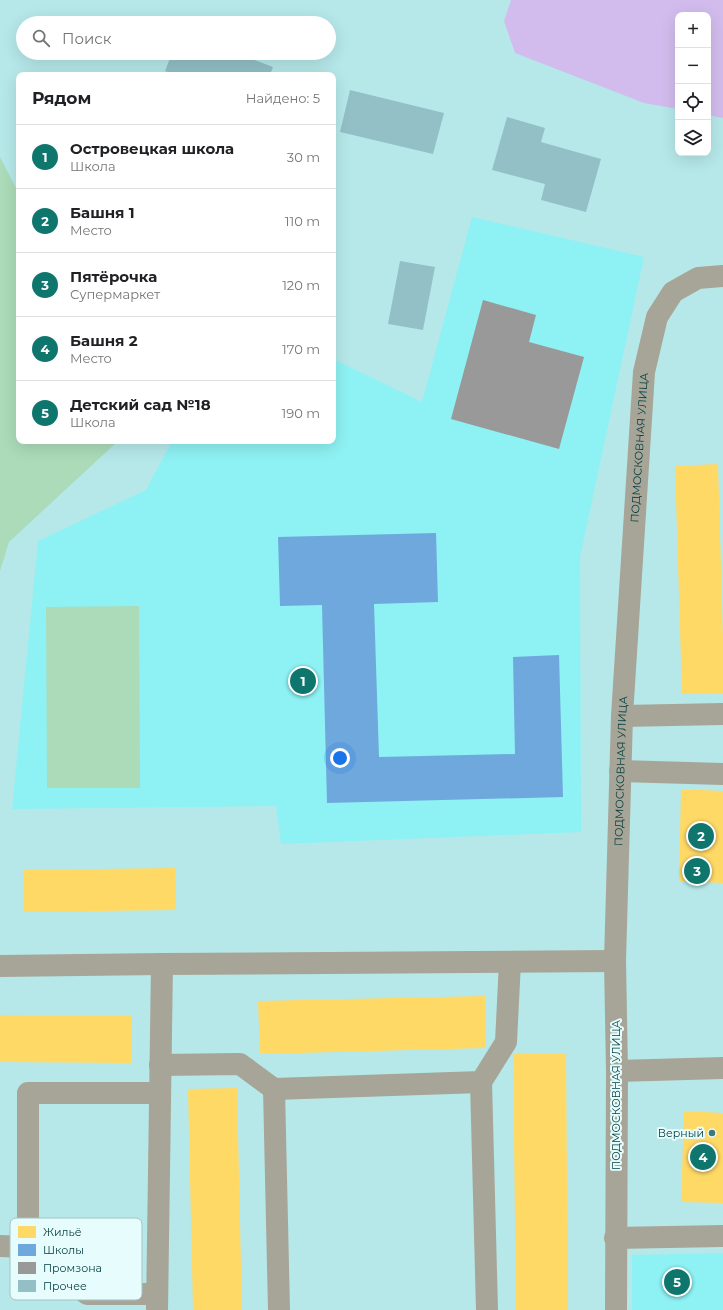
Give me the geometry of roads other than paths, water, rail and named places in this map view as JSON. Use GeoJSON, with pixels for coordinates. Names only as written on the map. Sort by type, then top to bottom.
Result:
{"type":"FeatureCollection","features":[{"type":"Feature","properties":{"kind":"street","name":"ПОДМОСКОВНАЯ УЛИЦА"},"geometry":{"type":"LineString","coordinates":[[616,1310],[615,1238],[617,1071],[615,961],[620,771],[622,716],[644,372],[657,317],[673,292],[698,278],[723,276]]}},
{"type":"Feature","properties":{"kind":"street"},"geometry":{"type":"LineString","coordinates":[[622,716],[723,714]]}},
{"type":"Feature","properties":{"kind":"street"},"geometry":{"type":"LineString","coordinates":[[620,771],[723,774]]}},
{"type":"Feature","properties":{"kind":"street"},"geometry":{"type":"LineString","coordinates":[[0,966],[615,961]]}},
{"type":"Feature","properties":{"kind":"street"},"geometry":{"type":"LineString","coordinates":[[487,1310],[481,1082],[506,1042],[510,962]]}},
{"type":"Feature","properties":{"kind":"street"},"geometry":{"type":"LineString","coordinates":[[140,1300],[157,1302],[162,964]]}},
{"type":"Feature","properties":{"kind":"street"},"geometry":{"type":"LineString","coordinates":[[160,1065],[240,1064],[274,1089],[481,1082]]}},
{"type":"Feature","properties":{"kind":"street"},"geometry":{"type":"LineString","coordinates":[[617,1071],[723,1068]]}},
{"type":"Feature","properties":{"kind":"street"},"geometry":{"type":"LineString","coordinates":[[274,1089],[279,1310]]}},
{"type":"Feature","properties":{"kind":"street"},"geometry":{"type":"LineString","coordinates":[[28,1218],[28,1093],[160,1093]]}},
{"type":"Feature","properties":{"kind":"street"},"geometry":{"type":"LineString","coordinates":[[615,1238],[723,1236]]}},
{"type":"Feature","properties":{"kind":"street"},"geometry":{"type":"LineString","coordinates":[[0,1246],[10,1246]]}},
{"type":"Feature","properties":{"kind":"place","name":"Островецкая школа"},"geometry":{"type":"Point","coordinates":[303,681]}},
{"type":"Feature","properties":{"kind":"place","name":"Башня 1"},"geometry":{"type":"Point","coordinates":[701,836]}},
{"type":"Feature","properties":{"kind":"place","name":"Пятёрочка"},"geometry":{"type":"Point","coordinates":[697,871]}},
{"type":"Feature","properties":{"kind":"place","name":"Верный"},"geometry":{"type":"Point","coordinates":[712,1133]}},
{"type":"Feature","properties":{"kind":"place","name":"Башня 2"},"geometry":{"type":"Point","coordinates":[703,1157]}},
{"type":"Feature","properties":{"kind":"place","name":"Детский сад №18"},"geometry":{"type":"Point","coordinates":[677,1282]}}]}
